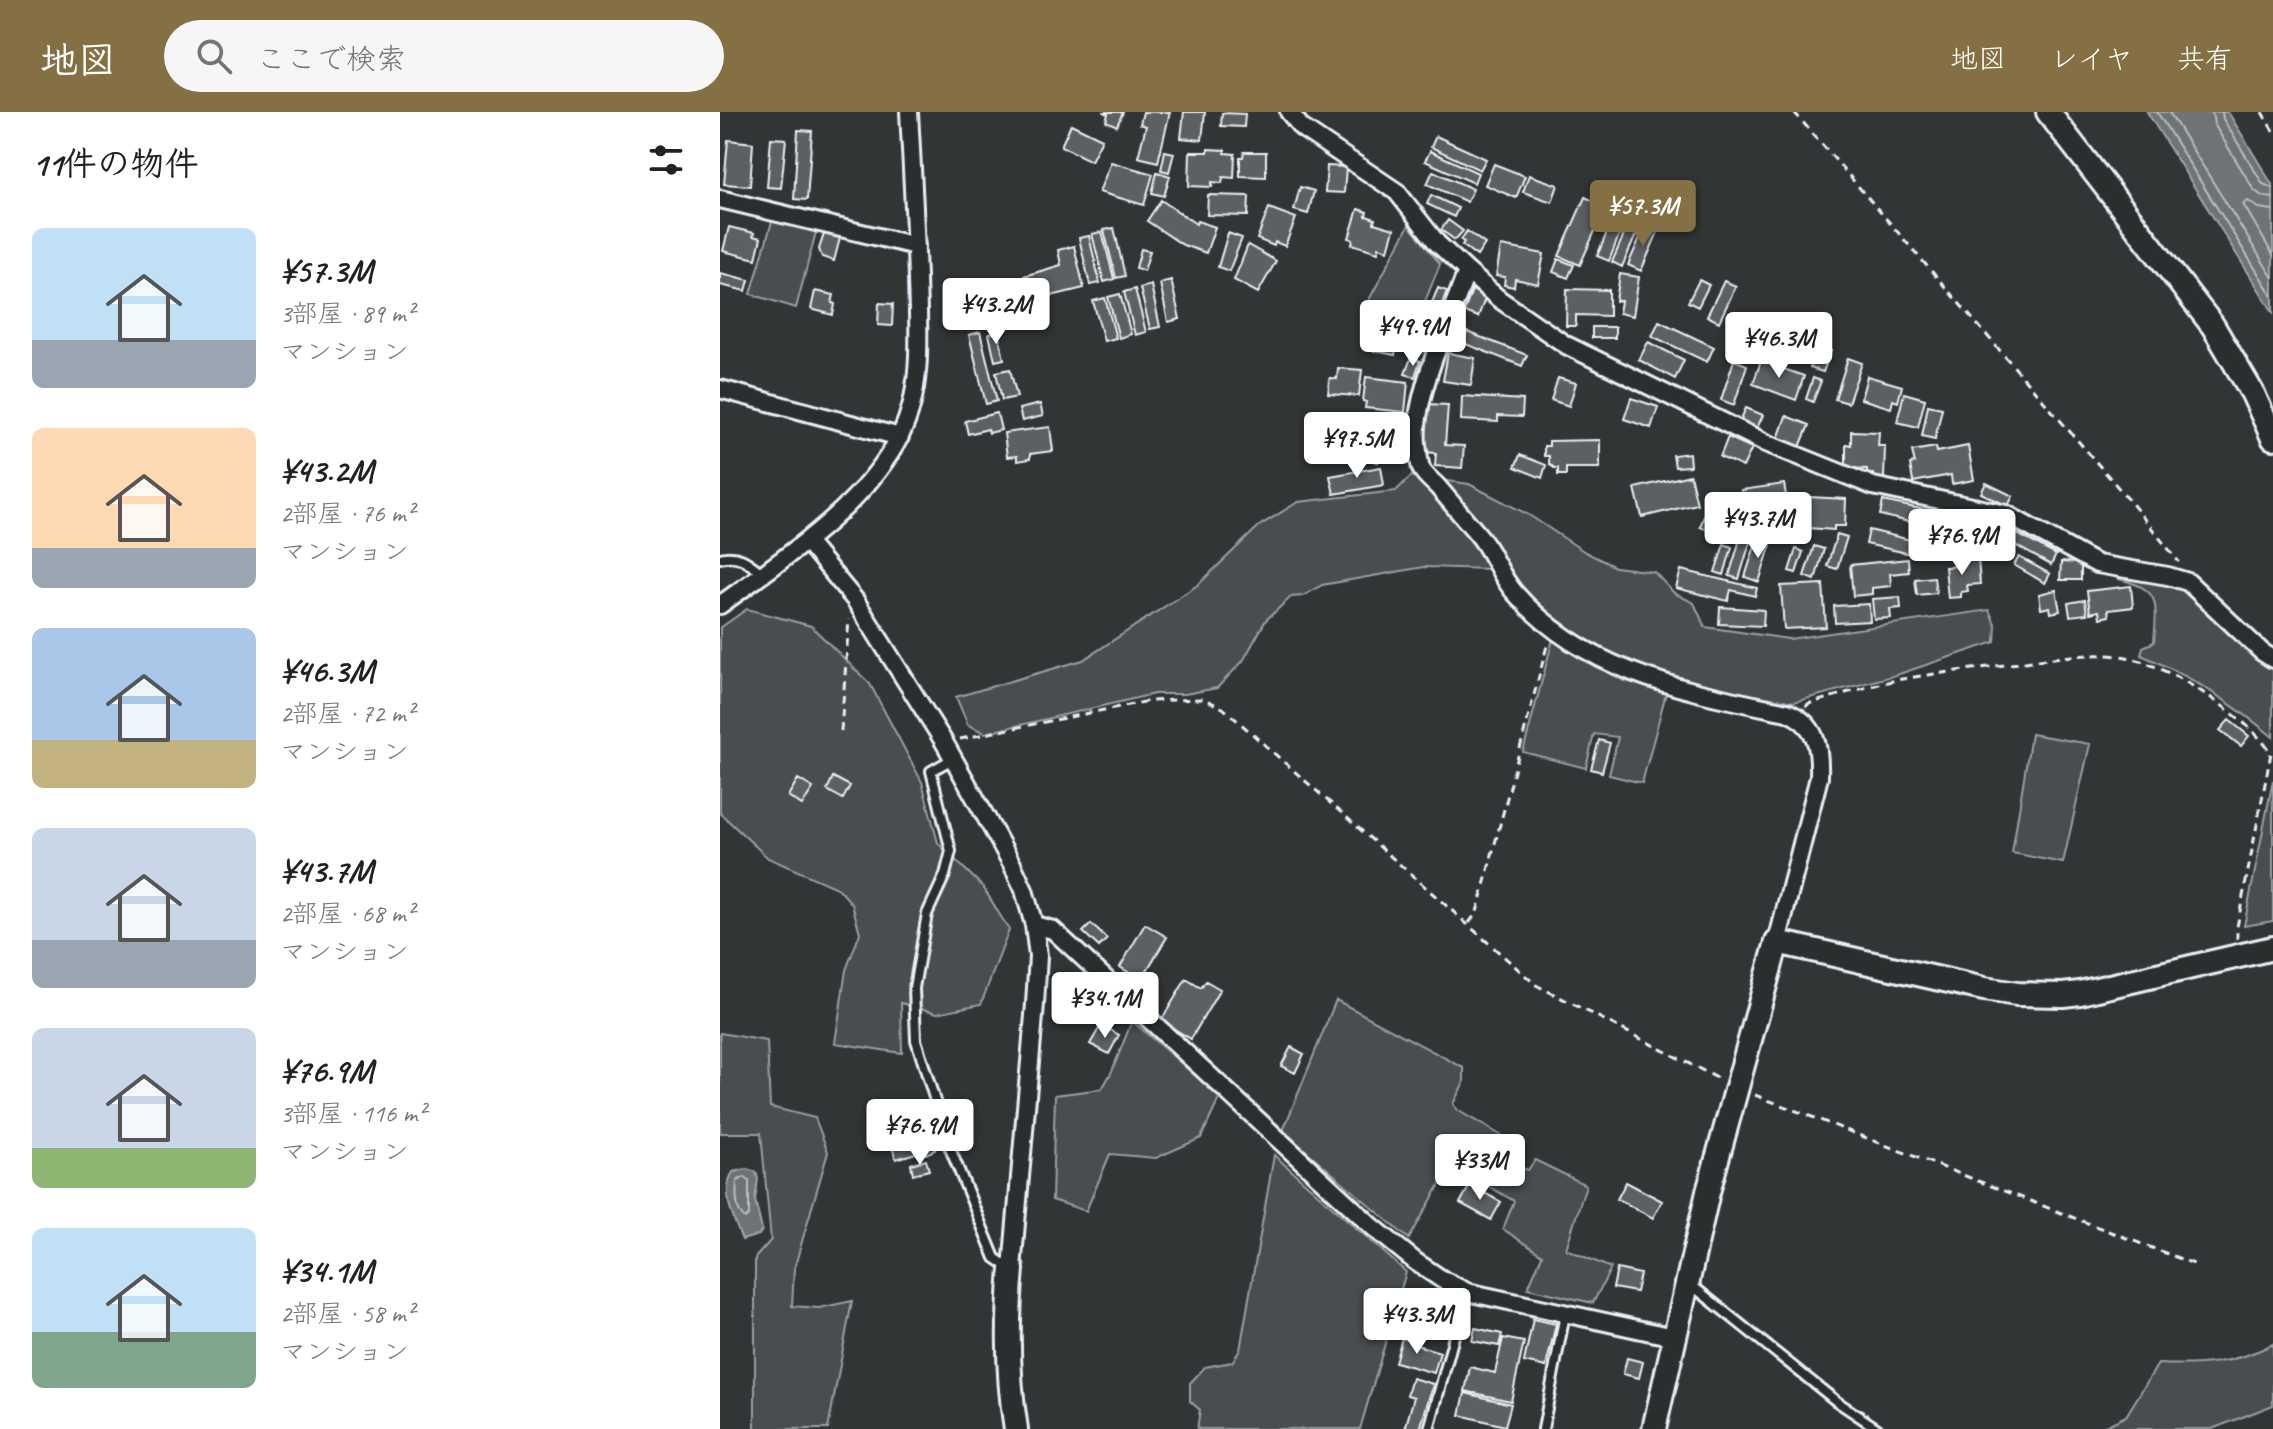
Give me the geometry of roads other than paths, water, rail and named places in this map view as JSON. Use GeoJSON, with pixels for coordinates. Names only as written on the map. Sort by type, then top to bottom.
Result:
{"type":"FeatureCollection","features":[{"type":"Feature","properties":{"kind":"street"},"geometry":{"type":"LineString","coordinates":[[720,605],[807,542],[871,477],[900,437],[915,384],[917,365],[916,246],[909,112]]}},
{"type":"Feature","properties":{"kind":"street"},"geometry":{"type":"LineString","coordinates":[[1289,112],[1302,128],[1397,192],[1437,243],[1467,271],[1499,299],[1566,345],[1766,443],[1873,486],[2006,514],[2097,564],[2188,582],[2273,659]]}},
{"type":"Feature","properties":{"kind":"street"},"geometry":{"type":"LineString","coordinates":[[2048,112],[2213,326],[2253,394],[2273,438]]}},
{"type":"Feature","properties":{"kind":"street"},"geometry":{"type":"LineString","coordinates":[[720,199],[916,246]]}},
{"type":"Feature","properties":{"kind":"street"},"geometry":{"type":"LineString","coordinates":[[1467,271],[1427,380],[1420,409],[1416,442],[1422,469],[1489,547],[1501,576],[1517,596],[1552,627],[1622,670],[1675,688],[1800,717],[1817,739],[1820,755],[1819,777],[1777,942],[1735,1088],[1654,1429]]}},
{"type":"Feature","properties":{"kind":"street"},"geometry":{"type":"LineString","coordinates":[[720,389],[900,437]]}},
{"type":"Feature","properties":{"kind":"street"},"geometry":{"type":"LineString","coordinates":[[807,542],[855,600],[944,742],[1012,864],[1024,890],[1034,925],[1038,956],[1035,1004],[1007,1343],[1009,1390],[1016,1429]]}},
{"type":"Feature","properties":{"kind":"street"},"geometry":{"type":"LineString","coordinates":[[1034,925],[1053,930],[1373,1227],[1443,1280],[1467,1292],[1674,1337]]}},
{"type":"Feature","properties":{"kind":"street"},"geometry":{"type":"LineString","coordinates":[[1777,942],[1984,989],[2048,995],[2080,993],[2273,948]]}},
{"type":"Feature","properties":{"kind":"lane"},"geometry":{"type":"LineString","coordinates":[[720,558],[732,555],[743,559],[763,574]]}},
{"type":"Feature","properties":{"kind":"lane"},"geometry":{"type":"LineString","coordinates":[[952,759],[931,771],[951,851],[945,875],[927,914],[914,988],[916,1040],[949,1146],[995,1258],[1012,1269]]}},
{"type":"Feature","properties":{"kind":"lane"},"geometry":{"type":"LineString","coordinates":[[1687,1281],[1836,1401],[1878,1429]]}},
{"type":"Feature","properties":{"kind":"lane"},"geometry":{"type":"LineString","coordinates":[[1429,1429],[1467,1292]]}},
{"type":"Feature","properties":{"kind":"lane"},"geometry":{"type":"LineString","coordinates":[[1543,1429],[1565,1314]]}},
{"type":"Feature","properties":{"kind":"water"},"geometry":{"type":"Polygon","coordinates":[[[2147,112],[2228,112],[2273,186],[2273,312],[2147,112]]]}},
{"type":"Feature","properties":{"kind":"water"},"geometry":{"type":"Polygon","coordinates":[[[747,1169],[756,1172],[758,1179],[755,1200],[762,1230],[759,1235],[742,1240],[730,1206],[728,1188],[733,1172],[747,1169]]]}}]}
